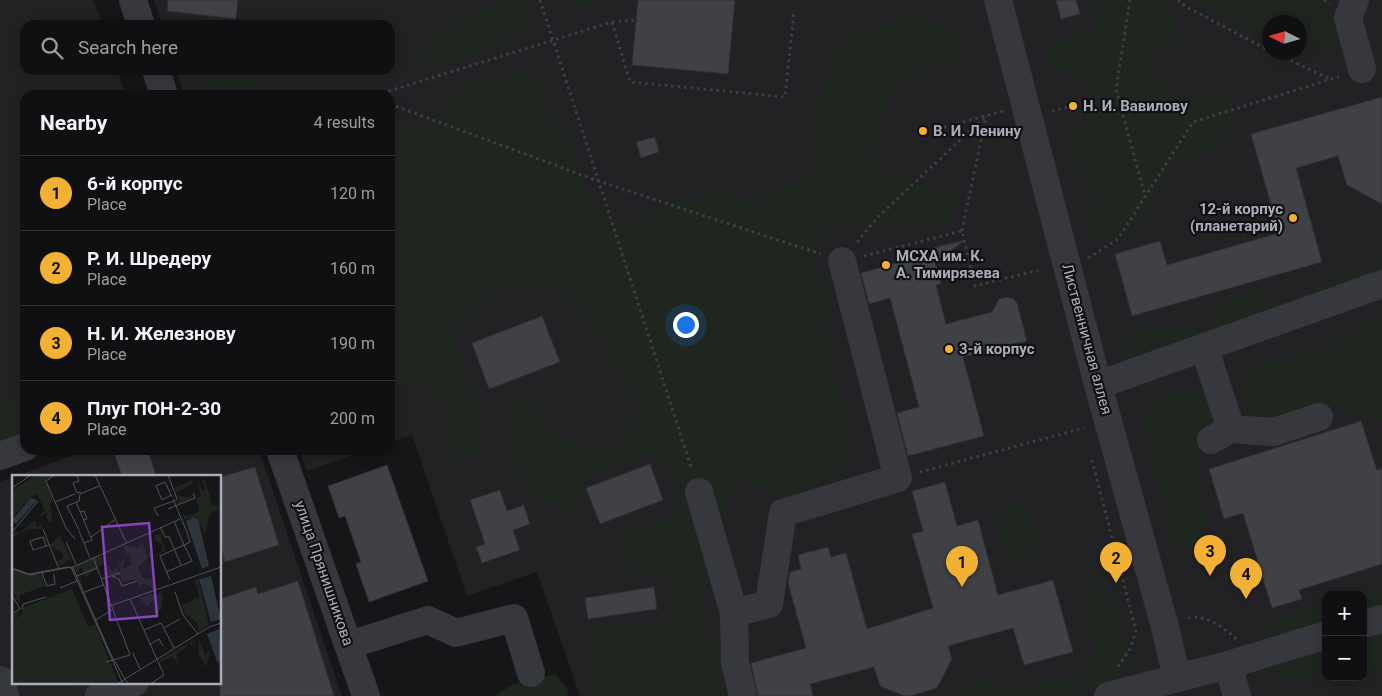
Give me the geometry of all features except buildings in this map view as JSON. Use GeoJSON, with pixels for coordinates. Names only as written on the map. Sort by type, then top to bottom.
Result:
{"type":"FeatureCollection","features":[{"type":"Feature","properties":{"kind":"street"},"geometry":{"type":"LineString","coordinates":[[133,0],[139,20]]}},
{"type":"Feature","properties":{"kind":"street","name":"Лиственничная аллея"},"geometry":{"type":"LineString","coordinates":[[998,0],[1013,108],[1098,385],[1165,627],[1177,678]]}},
{"type":"Feature","properties":{"kind":"street"},"geometry":{"type":"LineString","coordinates":[[1355,0],[1348,18],[1362,69]]}},
{"type":"Feature","properties":{"kind":"street"},"geometry":{"type":"LineString","coordinates":[[158,75],[162,90]]}},
{"type":"Feature","properties":{"kind":"street"},"geometry":{"type":"LineString","coordinates":[[734,613],[769,604],[783,513],[898,478],[842,261]]}},
{"type":"Feature","properties":{"kind":"street"},"geometry":{"type":"LineString","coordinates":[[1098,385],[1382,284]]}},
{"type":"Feature","properties":{"kind":"street"},"geometry":{"type":"LineString","coordinates":[[1204,347],[1221,434],[1274,432],[1320,417]]}},
{"type":"Feature","properties":{"kind":"street"},"geometry":{"type":"LineString","coordinates":[[0,456],[20,449]]}},
{"type":"Feature","properties":{"kind":"street","name":"улица Прянишникова"},"geometry":{"type":"LineString","coordinates":[[282,455],[366,696]]}},
{"type":"Feature","properties":{"kind":"street"},"geometry":{"type":"LineString","coordinates":[[699,492],[734,613],[735,662],[743,696]]}},
{"type":"Feature","properties":{"kind":"street"},"geometry":{"type":"LineString","coordinates":[[349,645],[428,620],[456,633],[514,618],[531,673]]}},
{"type":"Feature","properties":{"kind":"street"},"geometry":{"type":"LineString","coordinates":[[1367,623],[1382,619]]}},
{"type":"Feature","properties":{"kind":"street"},"geometry":{"type":"LineString","coordinates":[[1109,684],[1177,678],[1228,665],[1323,636]]}},
{"type":"Feature","properties":{"kind":"street"},"geometry":{"type":"LineString","coordinates":[[1228,665],[1237,696]]}},
{"type":"Feature","properties":{"kind":"street"},"geometry":{"type":"LineString","coordinates":[[0,680],[5,696]]}},
{"type":"Feature","properties":{"kind":"street"},"geometry":{"type":"LineString","coordinates":[[99,696],[130,684]]}},
{"type":"Feature","properties":{"kind":"path"},"geometry":{"type":"LineString","coordinates":[[540,0],[699,492]]}},
{"type":"Feature","properties":{"kind":"path"},"geometry":{"type":"LineString","coordinates":[[1130,0],[1116,89],[1145,197]]}},
{"type":"Feature","properties":{"kind":"path"},"geometry":{"type":"LineString","coordinates":[[1178,0],[1185,6],[1262,47]]}},
{"type":"Feature","properties":{"kind":"path"},"geometry":{"type":"LineString","coordinates":[[612,22],[630,82],[785,97],[794,12]]}},
{"type":"Feature","properties":{"kind":"path"},"geometry":{"type":"LineString","coordinates":[[392,90],[612,22],[636,20]]}},
{"type":"Feature","properties":{"kind":"path"},"geometry":{"type":"LineString","coordinates":[[1290,60],[1330,79]]}},
{"type":"Feature","properties":{"kind":"path"},"geometry":{"type":"LineString","coordinates":[[1091,257],[1118,239],[1193,122],[1362,69]]}},
{"type":"Feature","properties":{"kind":"path"},"geometry":{"type":"LineString","coordinates":[[998,102],[1013,108]]}},
{"type":"Feature","properties":{"kind":"path"},"geometry":{"type":"LineString","coordinates":[[395,106],[598,181]]}},
{"type":"Feature","properties":{"kind":"path"},"geometry":{"type":"LineString","coordinates":[[1052,111],[1073,106]]}},
{"type":"Feature","properties":{"kind":"path"},"geometry":{"type":"LineString","coordinates":[[944,127],[1013,108]]}},
{"type":"Feature","properties":{"kind":"path"},"geometry":{"type":"LineString","coordinates":[[1003,121],[1013,108]]}},
{"type":"Feature","properties":{"kind":"path"},"geometry":{"type":"LineString","coordinates":[[962,231],[987,115]]}},
{"type":"Feature","properties":{"kind":"path"},"geometry":{"type":"LineString","coordinates":[[842,261],[878,217],[987,115]]}},
{"type":"Feature","properties":{"kind":"path"},"geometry":{"type":"LineString","coordinates":[[1040,260],[1044,278]]}},
{"type":"Feature","properties":{"kind":"path"},"geometry":{"type":"LineString","coordinates":[[1081,419],[1086,438]]}},
{"type":"Feature","properties":{"kind":"path"},"geometry":{"type":"LineString","coordinates":[[898,478],[1084,428]]}},
{"type":"Feature","properties":{"kind":"path"},"geometry":{"type":"LineString","coordinates":[[1091,457],[1136,631],[1130,649],[1109,684]]}},
{"type":"Feature","properties":{"kind":"shaded area"},"geometry":{"type":"Polygon","coordinates":[[[0,0],[93,0],[100,20],[20,20],[20,75],[119,75],[124,90],[20,90],[20,417],[0,425],[0,0]]]}},
{"type":"Feature","properties":{"kind":"shaded area","name":"МСХА им. К. А. Тимирязева"},"geometry":{"type":"Polygon","coordinates":[[[154,0],[1382,0],[1382,696],[580,696],[537,572],[467,596],[412,435],[395,440],[395,90],[182,90],[178,75],[395,75],[395,20],[160,20],[154,0]]]}},
{"type":"Feature","properties":{"kind":"shaded area"},"geometry":{"type":"Polygon","coordinates":[[[498,0],[529,0],[524,30],[485,51],[435,68],[416,48],[443,27],[498,3],[498,0]]]}},
{"type":"Feature","properties":{"kind":"shaded area"},"geometry":{"type":"Polygon","coordinates":[[[565,0],[602,0],[593,10],[569,9],[565,0]]]}},
{"type":"Feature","properties":{"kind":"shaded area"},"geometry":{"type":"Polygon","coordinates":[[[1091,0],[1171,0],[1169,3],[1182,37],[1157,49],[1150,73],[1185,104],[1230,90],[1234,123],[1214,148],[1178,160],[1129,237],[1093,239],[1085,211],[1098,199],[1071,156],[1072,138],[1084,123],[1095,100],[1087,77],[1050,68],[1047,53],[1056,42],[1093,32],[1095,15],[1091,0]]]}},
{"type":"Feature","properties":{"kind":"shaded area"},"geometry":{"type":"Polygon","coordinates":[[[1195,0],[1328,0],[1338,45],[1307,43],[1307,15],[1262,15],[1262,34],[1253,32],[1195,0]]]}},
{"type":"Feature","properties":{"kind":"shaded area"},"geometry":{"type":"Polygon","coordinates":[[[915,14],[958,32],[957,71],[929,64],[889,97],[871,162],[904,178],[960,197],[949,224],[827,228],[812,261],[830,284],[826,327],[851,442],[837,476],[784,500],[765,487],[743,481],[726,491],[730,516],[697,540],[710,570],[699,618],[722,650],[722,688],[725,696],[590,696],[587,629],[611,623],[655,627],[672,612],[671,576],[637,574],[618,539],[643,523],[679,517],[676,490],[656,453],[584,477],[575,510],[548,505],[527,483],[509,446],[507,409],[513,396],[527,395],[557,435],[612,452],[639,412],[618,369],[577,303],[539,282],[489,295],[455,329],[462,376],[484,417],[478,454],[454,456],[444,442],[451,416],[427,382],[395,386],[395,117],[406,125],[430,125],[461,87],[517,70],[546,81],[540,104],[568,138],[584,192],[602,215],[634,224],[655,206],[723,191],[751,201],[811,175],[812,123],[844,35],[886,26],[915,14]]]}},
{"type":"Feature","properties":{"kind":"shaded area"},"geometry":{"type":"Polygon","coordinates":[[[195,75],[261,75],[259,86],[251,90],[207,90],[198,81],[195,75]]]}},
{"type":"Feature","properties":{"kind":"shaded area"},"geometry":{"type":"Polygon","coordinates":[[[1382,263],[1382,272],[1127,362],[1123,344],[1135,324],[1208,331],[1225,302],[1251,289],[1283,304],[1344,275],[1382,263]]]}},
{"type":"Feature","properties":{"kind":"shaded area"},"geometry":{"type":"Polygon","coordinates":[[[1382,317],[1382,422],[1359,414],[1317,407],[1274,417],[1253,415],[1242,402],[1245,372],[1274,357],[1320,356],[1366,324],[1382,317]]]}},
{"type":"Feature","properties":{"kind":"shaded area"},"geometry":{"type":"Polygon","coordinates":[[[1203,390],[1215,403],[1217,417],[1198,444],[1195,456],[1197,480],[1209,523],[1197,544],[1186,548],[1174,545],[1143,420],[1170,392],[1203,390]]]}},
{"type":"Feature","properties":{"kind":"shaded area"},"geometry":{"type":"Polygon","coordinates":[[[20,397],[20,436],[0,442],[0,403],[20,397]]]}},
{"type":"Feature","properties":{"kind":"shaded area"},"geometry":{"type":"Polygon","coordinates":[[[73,455],[261,455],[342,696],[0,696],[0,482],[12,478],[12,684],[221,684],[221,475],[19,475],[73,455]]]}},
{"type":"Feature","properties":{"kind":"shaded area"},"geometry":{"type":"Polygon","coordinates":[[[302,455],[353,455],[307,471],[302,455]]]}},
{"type":"Feature","properties":{"kind":"shaded area"},"geometry":{"type":"Polygon","coordinates":[[[1007,502],[1023,505],[1037,533],[1037,550],[1027,560],[1011,555],[1001,540],[995,514],[1007,502]]]}},
{"type":"Feature","properties":{"kind":"shaded area"},"geometry":{"type":"Polygon","coordinates":[[[1093,576],[1113,598],[1129,660],[1116,682],[1075,696],[954,696],[978,681],[1027,684],[1089,675],[1096,643],[1082,602],[1093,576]]]}},
{"type":"Feature","properties":{"kind":"shaded area"},"geometry":{"type":"Polygon","coordinates":[[[1382,588],[1382,609],[1367,613],[1367,595],[1382,588]]]}},
{"type":"Feature","properties":{"kind":"shaded area"},"geometry":{"type":"Polygon","coordinates":[[[1322,600],[1322,623],[1260,637],[1255,629],[1261,622],[1297,615],[1322,600]]]}},
{"type":"Feature","properties":{"kind":"shaded area"},"geometry":{"type":"Polygon","coordinates":[[[1382,634],[1382,671],[1367,671],[1367,638],[1382,634]]]}},
{"type":"Feature","properties":{"kind":"shaded area"},"geometry":{"type":"Polygon","coordinates":[[[1322,648],[1322,678],[1289,682],[1268,673],[1281,663],[1322,648]]]}},
{"type":"Feature","properties":{"kind":"shaded area"},"geometry":{"type":"Polygon","coordinates":[[[555,674],[569,691],[567,696],[495,696],[513,684],[555,674]]]}},
{"type":"Feature","properties":{"kind":"place","name":"Н. И. Вавилову"},"geometry":{"type":"Point","coordinates":[1073,106]}},
{"type":"Feature","properties":{"kind":"place","name":"В. И. Ленину"},"geometry":{"type":"Point","coordinates":[923,131]}},
{"type":"Feature","properties":{"kind":"place","name":"12-й корпус (планетарий)"},"geometry":{"type":"Point","coordinates":[1293,218]}},
{"type":"Feature","properties":{"kind":"place","name":"МСХА им. К. А. Тимирязева"},"geometry":{"type":"Point","coordinates":[886,265]}},
{"type":"Feature","properties":{"kind":"place","name":"3-й корпус"},"geometry":{"type":"Point","coordinates":[949,349]}},
{"type":"Feature","properties":{"kind":"place","name":"Н. И. Железнову"},"geometry":{"type":"Point","coordinates":[1210,576]}},
{"type":"Feature","properties":{"kind":"place","name":"Р. И. Шредеру"},"geometry":{"type":"Point","coordinates":[1116,583]}},
{"type":"Feature","properties":{"kind":"place","name":"6-й корпус"},"geometry":{"type":"Point","coordinates":[962,587]}},
{"type":"Feature","properties":{"kind":"place","name":"Плуг ПОН-2-30"},"geometry":{"type":"Point","coordinates":[1246,599]}}]}
